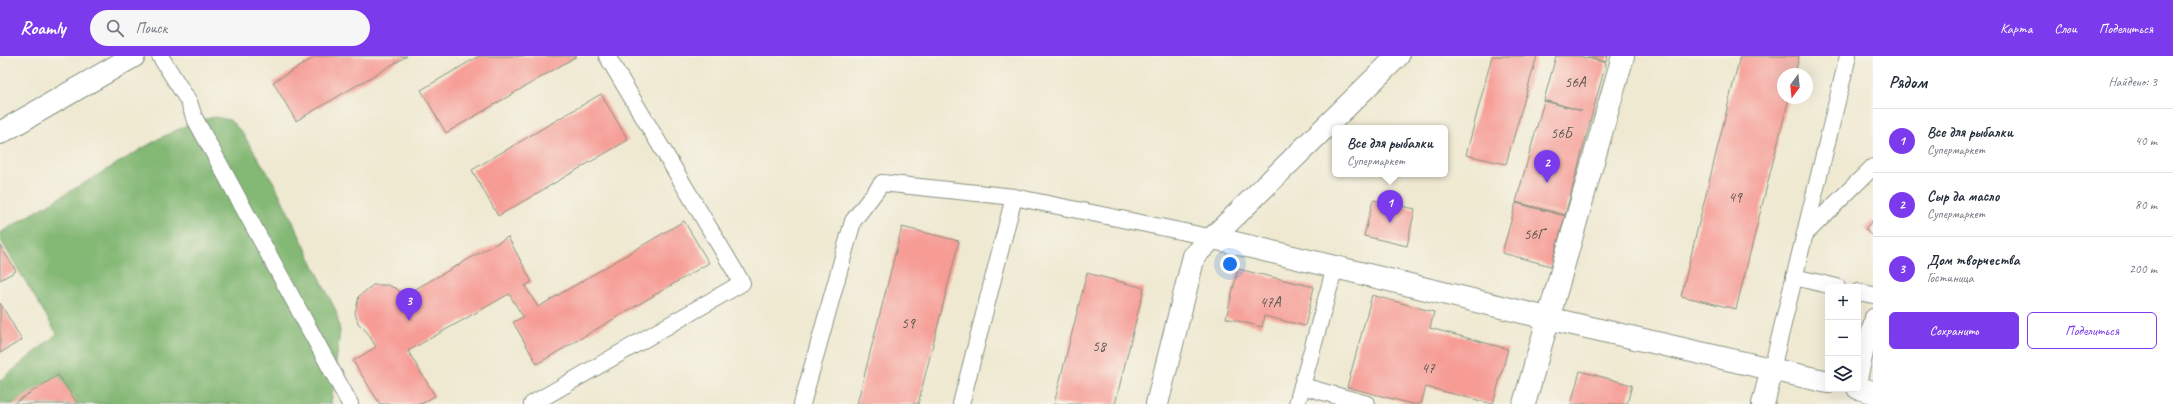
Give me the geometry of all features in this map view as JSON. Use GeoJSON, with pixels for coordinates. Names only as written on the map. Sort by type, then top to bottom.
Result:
{"type":"FeatureCollection","features":[{"type":"Feature","properties":{"kind":"street"},"geometry":{"type":"LineString","coordinates":[[0,134],[134,56]]}},
{"type":"Feature","properties":{"kind":"street"},"geometry":{"type":"LineString","coordinates":[[1157,404],[1194,256],[1398,56]]}},
{"type":"Feature","properties":{"kind":"street"},"geometry":{"type":"LineString","coordinates":[[1524,404],[1623,56]]}},
{"type":"Feature","properties":{"kind":"street"},"geometry":{"type":"LineString","coordinates":[[1214,238],[1548,318],[1825,381]]}},
{"type":"Feature","properties":{"kind":"street"},"geometry":{"type":"LineString","coordinates":[[1763,404],[1772,369]]}},
{"type":"Feature","properties":{"kind":"street"},"geometry":{"type":"LineString","coordinates":[[1861,389],[1873,392]]}},
{"type":"Feature","properties":{"kind":"lane"},"geometry":{"type":"LineString","coordinates":[[160,56],[189,102],[194,117],[350,404]]}},
{"type":"Feature","properties":{"kind":"lane"},"geometry":{"type":"LineString","coordinates":[[532,404],[742,283],[607,56]]}},
{"type":"Feature","properties":{"kind":"lane"},"geometry":{"type":"LineString","coordinates":[[1772,369],[1848,56]]}},
{"type":"Feature","properties":{"kind":"lane"},"geometry":{"type":"LineString","coordinates":[[1806,233],[1873,167]]}},
{"type":"Feature","properties":{"kind":"lane"},"geometry":{"type":"LineString","coordinates":[[802,404],[853,221],[882,183],[1014,197],[1214,238]]}},
{"type":"Feature","properties":{"kind":"lane"},"geometry":{"type":"LineString","coordinates":[[960,404],[1014,197]]}},
{"type":"Feature","properties":{"kind":"lane"},"geometry":{"type":"LineString","coordinates":[[1297,404],[1335,267]]}},
{"type":"Feature","properties":{"kind":"lane"},"geometry":{"type":"LineString","coordinates":[[1794,277],[1825,284]]}},
{"type":"Feature","properties":{"kind":"lane"},"geometry":{"type":"LineString","coordinates":[[1861,293],[1873,295]]}},
{"type":"Feature","properties":{"kind":"lane"},"geometry":{"type":"LineString","coordinates":[[1861,371],[1873,317]]}},
{"type":"Feature","properties":{"kind":"lane"},"geometry":{"type":"LineString","coordinates":[[1302,386],[1367,404]]}},
{"type":"Feature","properties":{"kind":"green space"},"geometry":{"type":"Polygon","coordinates":[[[215,117],[230,120],[241,131],[274,183],[336,311],[340,331],[331,404],[0,404],[0,381],[57,334],[0,239],[0,233],[160,138],[196,121],[215,117]]]}},
{"type":"Feature","properties":{"kind":"building"},"geometry":{"type":"Polygon","coordinates":[[[317,56],[407,56],[296,121],[273,82],[317,56]]]}},
{"type":"Feature","properties":{"kind":"building"},"geometry":{"type":"Polygon","coordinates":[[[479,56],[577,56],[446,133],[421,90],[479,56]]]}},
{"type":"Feature","properties":{"kind":"building"},"geometry":{"type":"Polygon","coordinates":[[[1492,56],[1537,56],[1506,164],[1466,155],[1492,56]]]}},
{"type":"Feature","properties":{"kind":"building"},"geometry":{"type":"Polygon","coordinates":[[[1556,56],[1579,56],[1606,63],[1565,215],[1516,202],[1544,101],[1582,111],[1544,100],[1556,56]]]}},
{"type":"Feature","properties":{"kind":"building"},"geometry":{"type":"Polygon","coordinates":[[[1587,56],[1608,56],[1606,62],[1587,56]]]}},
{"type":"Feature","properties":{"kind":"building"},"geometry":{"type":"Polygon","coordinates":[[[1740,56],[1799,56],[1796,68],[1777,68],[1777,104],[1787,104],[1736,309],[1681,296],[1740,56]]]}},
{"type":"Feature","properties":{"kind":"building"},"geometry":{"type":"Polygon","coordinates":[[[601,94],[628,140],[498,216],[472,170],[601,94]]]}},
{"type":"Feature","properties":{"kind":"building"},"geometry":{"type":"Polygon","coordinates":[[[1373,200],[1415,209],[1407,246],[1364,236],[1373,200]]]}},
{"type":"Feature","properties":{"kind":"building"},"geometry":{"type":"Polygon","coordinates":[[[1516,203],[1565,216],[1551,266],[1502,253],[1516,203]]]}},
{"type":"Feature","properties":{"kind":"building"},"geometry":{"type":"Polygon","coordinates":[[[1873,220],[1873,237],[1865,229],[1873,220]]]}},
{"type":"Feature","properties":{"kind":"building"},"geometry":{"type":"Polygon","coordinates":[[[684,221],[709,263],[537,364],[513,322],[523,317],[509,294],[408,351],[435,396],[421,404],[380,404],[353,361],[376,347],[367,332],[358,323],[355,313],[359,296],[373,285],[388,285],[397,289],[403,296],[508,237],[532,282],[525,286],[538,307],[684,221]]]}},
{"type":"Feature","properties":{"kind":"building"},"geometry":{"type":"Polygon","coordinates":[[[902,227],[959,241],[918,404],[857,404],[902,227]]]}},
{"type":"Feature","properties":{"kind":"building"},"geometry":{"type":"Polygon","coordinates":[[[0,245],[16,271],[0,280],[0,245]]]}},
{"type":"Feature","properties":{"kind":"building"},"geometry":{"type":"Polygon","coordinates":[[[1238,269],[1314,287],[1305,326],[1264,316],[1262,327],[1226,318],[1238,269]]]}},
{"type":"Feature","properties":{"kind":"building"},"geometry":{"type":"Polygon","coordinates":[[[1087,273],[1144,288],[1115,404],[1054,404],[1087,273]]]}},
{"type":"Feature","properties":{"kind":"building"},"geometry":{"type":"Polygon","coordinates":[[[1372,295],[1434,312],[1430,328],[1508,349],[1493,404],[1426,387],[1421,404],[1412,404],[1347,387],[1372,295]]]}},
{"type":"Feature","properties":{"kind":"building"},"geometry":{"type":"Polygon","coordinates":[[[0,303],[22,340],[0,353],[0,303]]]}},
{"type":"Feature","properties":{"kind":"building"},"geometry":{"type":"Polygon","coordinates":[[[1580,371],[1632,385],[1627,404],[1571,404],[1580,371]]]}},
{"type":"Feature","properties":{"kind":"building"},"geometry":{"type":"Polygon","coordinates":[[[58,375],[77,403],[13,404],[58,375]]]}},
{"type":"Feature","properties":{"kind":"place","name":"Сыр да масло"},"geometry":{"type":"Point","coordinates":[1547,183]}},
{"type":"Feature","properties":{"kind":"place","name":"Все для рыбалки"},"geometry":{"type":"Point","coordinates":[1390,223]}},
{"type":"Feature","properties":{"kind":"place","name":"Дом творчества"},"geometry":{"type":"Point","coordinates":[409,321]}}]}
